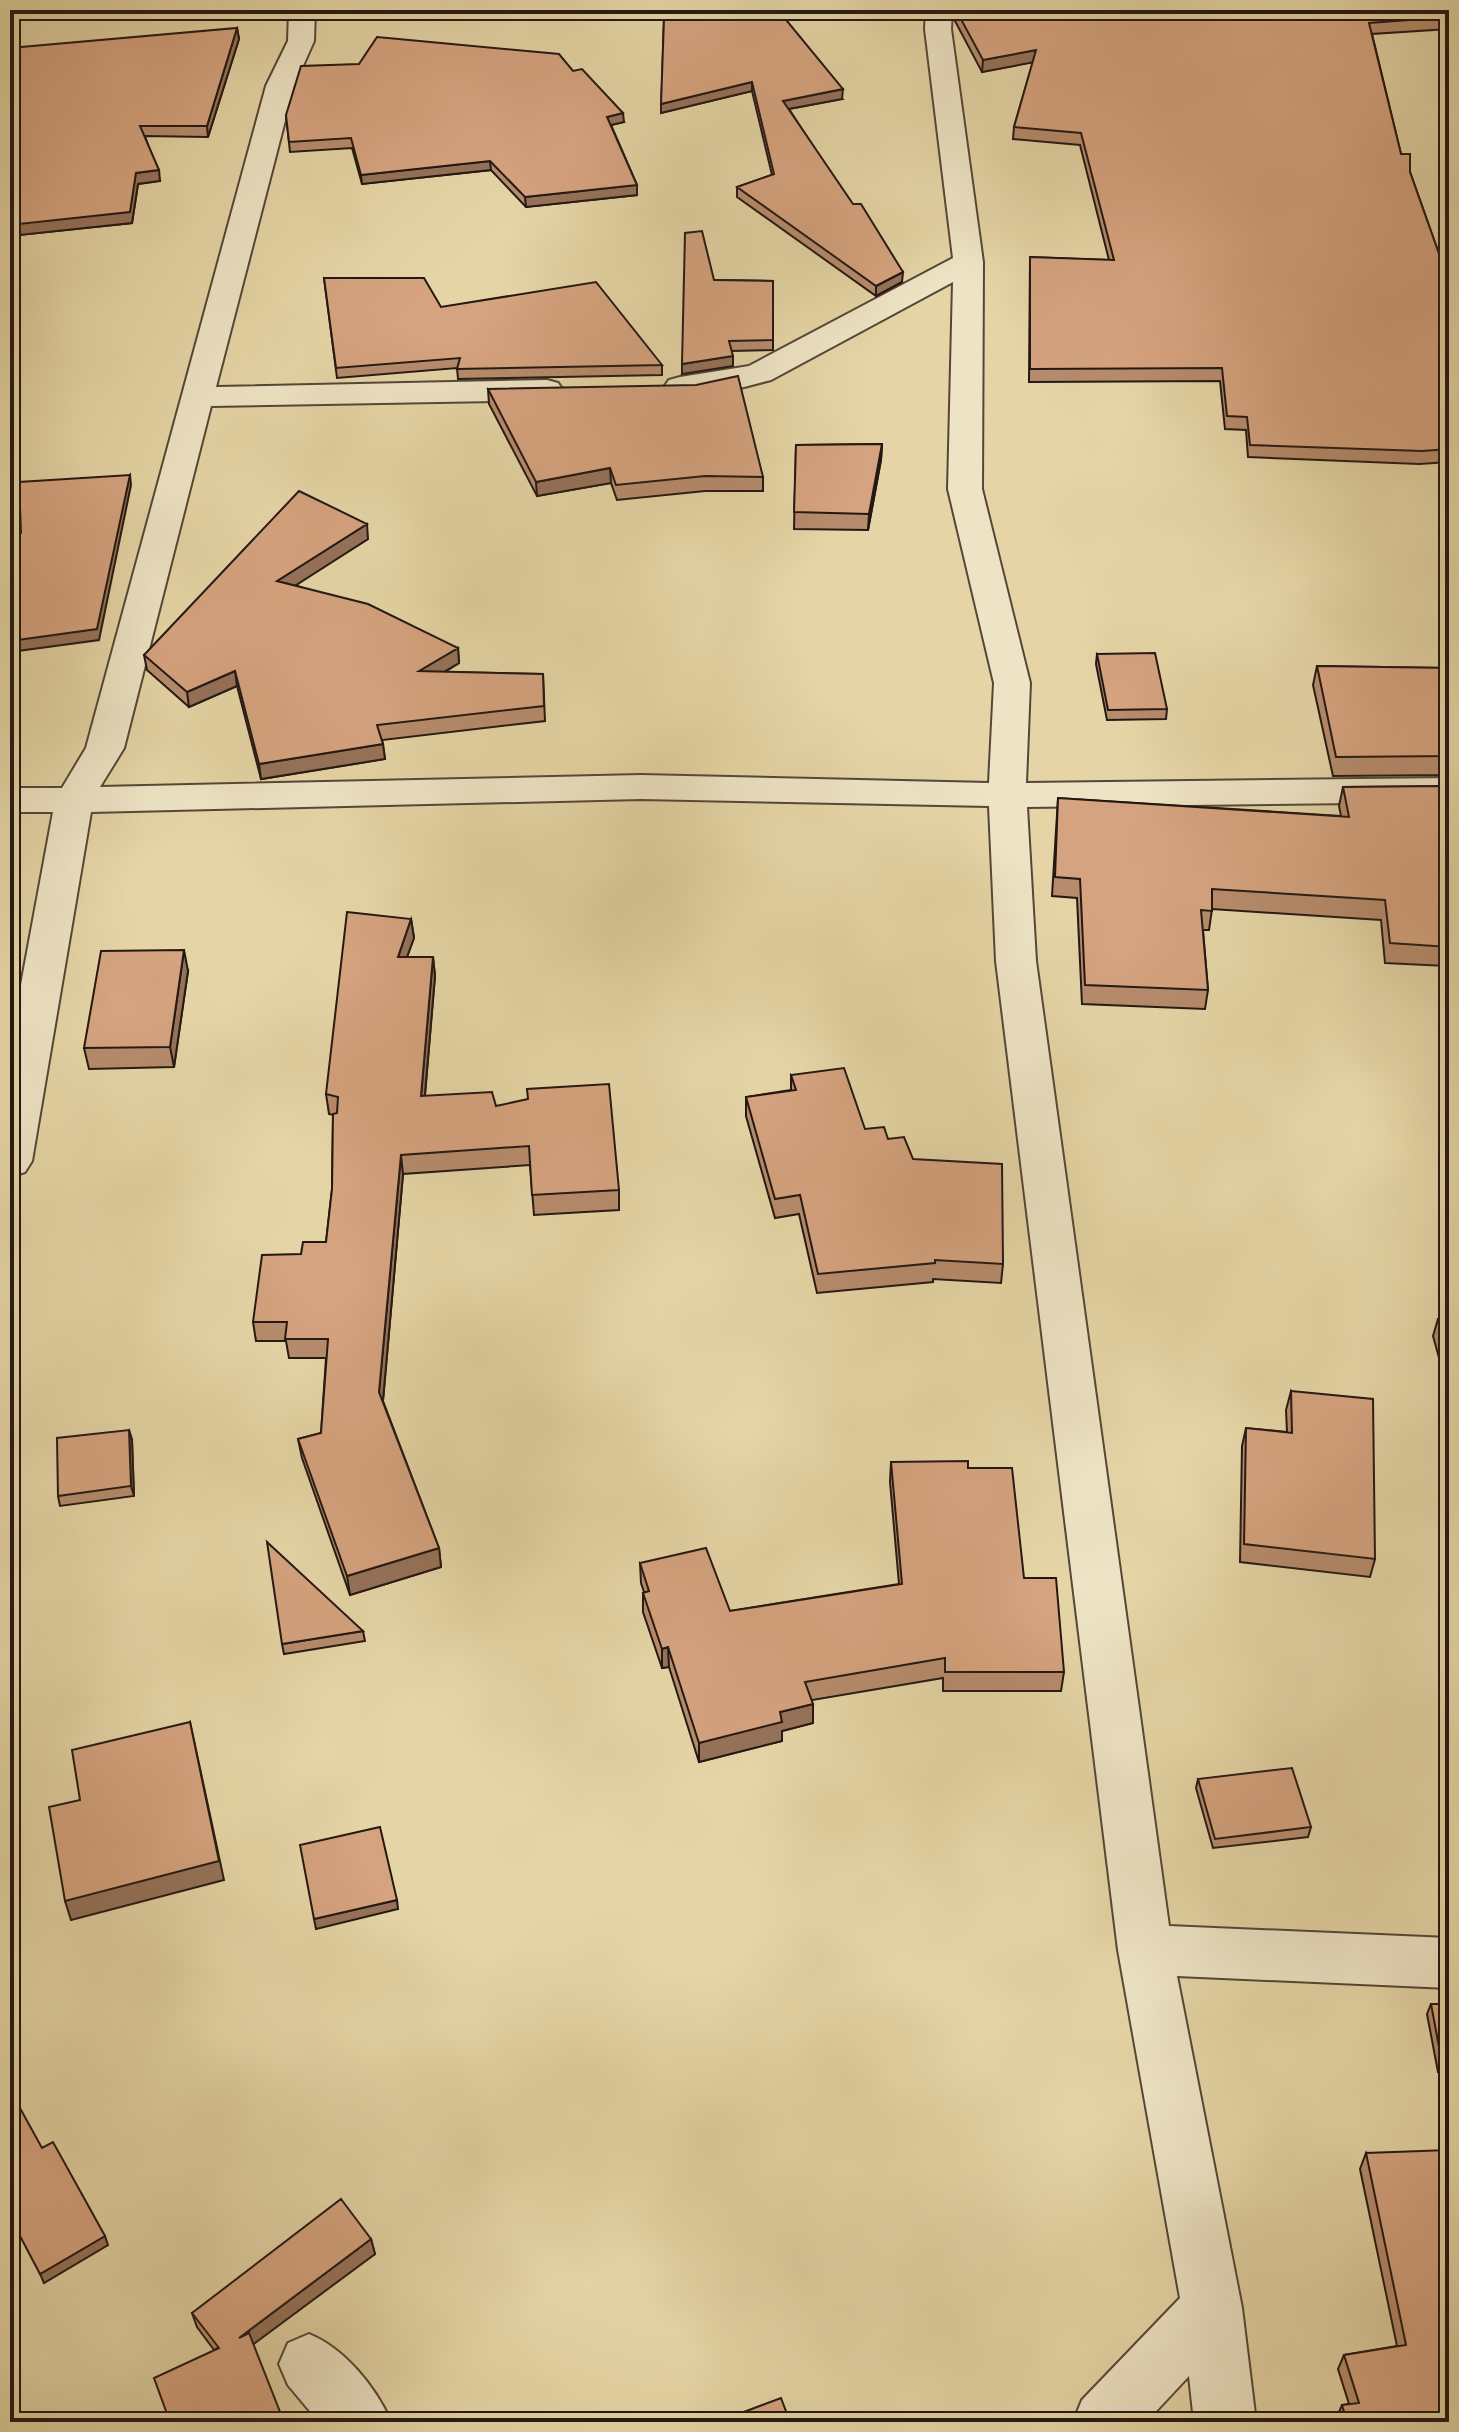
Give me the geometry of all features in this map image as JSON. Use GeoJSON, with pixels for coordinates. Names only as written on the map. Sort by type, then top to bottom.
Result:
{"type":"FeatureCollection","features":[{"type":"Feature","properties":{"kind":"street"},"geometry":{"type":"LineString","coordinates":[[10,1161],[74,800],[105,748],[280,86],[301,41],[302,10]]}},
{"type":"Feature","properties":{"kind":"street"},"geometry":{"type":"LineString","coordinates":[[939,10],[938,29],[968,262],[965,489],[1012,683],[1007,795],[1016,961],[1145,1950],[1212,2308],[1225,2422]]}},
{"type":"Feature","properties":{"kind":"street"},"geometry":{"type":"LineString","coordinates":[[649,388],[696,387],[760,373],[968,262]]}},
{"type":"Feature","properties":{"kind":"street"},"geometry":{"type":"LineString","coordinates":[[197,397],[571,390]]}},
{"type":"Feature","properties":{"kind":"street"},"geometry":{"type":"LineString","coordinates":[[10,800],[641,787],[1007,795],[1449,790]]}},
{"type":"Feature","properties":{"kind":"street"},"geometry":{"type":"LineString","coordinates":[[1145,1950],[1449,1963]]}},
{"type":"Feature","properties":{"kind":"street"},"geometry":{"type":"LineString","coordinates":[[1104,2422],[1212,2308]]}},
{"type":"Feature","properties":{"kind":"street"},"geometry":{"type":"LineString","coordinates":[[309,2364],[360,2422]]}},
{"type":"Feature","properties":{"kind":"building"},"geometry":{"type":"Polygon","coordinates":[[[668,10],[778,10],[843,89],[783,101],[853,204],[861,204],[903,272],[876,286],[737,187],[774,174],[752,82],[661,104],[664,18],[668,10]]]}},
{"type":"Feature","properties":{"kind":"building"},"geometry":{"type":"Polygon","coordinates":[[[956,10],[1449,10],[1449,17],[1369,23],[1401,154],[1410,154],[1410,172],[1449,282],[1449,449],[1422,451],[1250,445],[1247,417],[1227,416],[1222,368],[1030,369],[1030,257],[1114,260],[1081,133],[1014,127],[1036,50],[983,60],[956,10]]]}},
{"type":"Feature","properties":{"kind":"building"},"geometry":{"type":"Polygon","coordinates":[[[237,28],[207,126],[140,126],[159,170],[136,173],[130,212],[10,225],[10,48],[237,28]]]}},
{"type":"Feature","properties":{"kind":"building"},"geometry":{"type":"Polygon","coordinates":[[[377,37],[559,54],[573,71],[582,69],[623,113],[607,117],[637,185],[525,197],[490,161],[361,175],[351,138],[289,142],[286,115],[301,66],[359,64],[377,37]]]}},
{"type":"Feature","properties":{"kind":"building"},"geometry":{"type":"Polygon","coordinates":[[[702,231],[714,280],[773,281],[773,340],[729,341],[733,356],[682,364],[685,233],[702,231]]]}},
{"type":"Feature","properties":{"kind":"building"},"geometry":{"type":"Polygon","coordinates":[[[324,278],[424,278],[441,307],[596,282],[662,365],[457,369],[460,358],[336,368],[324,278]]]}},
{"type":"Feature","properties":{"kind":"building"},"geometry":{"type":"Polygon","coordinates":[[[738,376],[763,477],[705,476],[616,485],[610,468],[536,482],[488,389],[696,385],[738,376]]]}},
{"type":"Feature","properties":{"kind":"building"},"geometry":{"type":"Polygon","coordinates":[[[882,444],[869,514],[794,512],[796,445],[882,444]]]}},
{"type":"Feature","properties":{"kind":"building"},"geometry":{"type":"Polygon","coordinates":[[[130,475],[97,629],[10,641],[10,535],[21,533],[19,482],[130,475]]]}},
{"type":"Feature","properties":{"kind":"building"},"geometry":{"type":"Polygon","coordinates":[[[299,491],[367,524],[277,581],[368,604],[458,648],[419,671],[543,674],[544,706],[377,725],[383,744],[259,764],[235,671],[187,692],[144,655],[299,491]]]}},
{"type":"Feature","properties":{"kind":"building"},"geometry":{"type":"Polygon","coordinates":[[[1155,653],[1167,709],[1108,710],[1097,654],[1155,653]]]}},
{"type":"Feature","properties":{"kind":"building"},"geometry":{"type":"Polygon","coordinates":[[[1317,666],[1449,668],[1449,756],[1336,757],[1317,666]]]}},
{"type":"Feature","properties":{"kind":"building"},"geometry":{"type":"Polygon","coordinates":[[[1449,786],[1449,888],[1443,888],[1449,947],[1390,943],[1385,900],[1212,889],[1212,911],[1201,910],[1208,990],[1085,985],[1080,879],[1055,877],[1058,798],[1349,817],[1343,787],[1449,786]]]}},
{"type":"Feature","properties":{"kind":"building"},"geometry":{"type":"Polygon","coordinates":[[[347,912],[411,919],[398,957],[433,957],[421,1096],[492,1092],[496,1106],[528,1099],[527,1089],[609,1084],[619,1190],[532,1195],[529,1146],[401,1155],[379,1392],[439,1548],[347,1576],[298,1439],[321,1433],[328,1339],[285,1339],[287,1322],[253,1322],[262,1255],[301,1254],[303,1242],[326,1242],[332,1189],[333,1114],[337,1113],[338,1097],[326,1094],[347,912]]]}},
{"type":"Feature","properties":{"kind":"building"},"geometry":{"type":"Polygon","coordinates":[[[184,950],[170,1047],[84,1048],[101,951],[184,950]]]}},
{"type":"Feature","properties":{"kind":"building"},"geometry":{"type":"Polygon","coordinates":[[[844,1068],[865,1129],[884,1127],[888,1139],[904,1137],[913,1159],[1002,1164],[1003,1264],[935,1260],[935,1263],[818,1274],[800,1195],[775,1199],[746,1097],[796,1090],[791,1075],[844,1068]]]}},
{"type":"Feature","properties":{"kind":"building"},"geometry":{"type":"Polygon","coordinates":[[[1438,1319],[1449,1319],[1449,1359],[1438,1319]]]}},
{"type":"Feature","properties":{"kind":"building"},"geometry":{"type":"Polygon","coordinates":[[[1291,1391],[1373,1399],[1375,1559],[1244,1544],[1246,1428],[1292,1433],[1291,1391]]]}},
{"type":"Feature","properties":{"kind":"building"},"geometry":{"type":"Polygon","coordinates":[[[1444,1408],[1449,1408],[1449,1432],[1444,1408]]]}},
{"type":"Feature","properties":{"kind":"building"},"geometry":{"type":"Polygon","coordinates":[[[129,1430],[131,1486],[58,1496],[57,1438],[129,1430]]]}},
{"type":"Feature","properties":{"kind":"building"},"geometry":{"type":"Polygon","coordinates":[[[968,1461],[968,1468],[1012,1468],[1024,1578],[1056,1578],[1064,1672],[945,1672],[945,1658],[805,1682],[813,1704],[780,1712],[782,1722],[699,1743],[668,1647],[662,1649],[643,1593],[649,1591],[640,1563],[706,1548],[730,1611],[902,1584],[891,1462],[968,1461]]]}},
{"type":"Feature","properties":{"kind":"building"},"geometry":{"type":"Polygon","coordinates":[[[267,1542],[363,1631],[282,1644],[267,1542]]]}},
{"type":"Feature","properties":{"kind":"building"},"geometry":{"type":"Polygon","coordinates":[[[190,1722],[219,1861],[65,1901],[49,1807],[80,1800],[72,1750],[190,1722]]]}},
{"type":"Feature","properties":{"kind":"building"},"geometry":{"type":"Polygon","coordinates":[[[1292,1768],[1311,1827],[1215,1839],[1198,1779],[1292,1768]]]}},
{"type":"Feature","properties":{"kind":"building"},"geometry":{"type":"Polygon","coordinates":[[[380,1827],[397,1900],[314,1919],[300,1845],[380,1827]]]}},
{"type":"Feature","properties":{"kind":"building"},"geometry":{"type":"Polygon","coordinates":[[[1431,2004],[1449,2004],[1449,2063],[1442,2063],[1431,2004]]]}},
{"type":"Feature","properties":{"kind":"building"},"geometry":{"type":"Polygon","coordinates":[[[10,2090],[42,2148],[53,2142],[105,2236],[40,2274],[10,2217],[10,2090]]]}},
{"type":"Feature","properties":{"kind":"building"},"geometry":{"type":"Polygon","coordinates":[[[1449,2150],[1449,2422],[1347,2422],[1342,2405],[1359,2403],[1344,2355],[1406,2345],[1366,2153],[1449,2150]]]}},
{"type":"Feature","properties":{"kind":"building"},"geometry":{"type":"Polygon","coordinates":[[[341,2199],[371,2239],[239,2338],[249,2333],[284,2422],[170,2422],[154,2378],[219,2348],[192,2313],[341,2199]]]}},
{"type":"Feature","properties":{"kind":"building"},"geometry":{"type":"Polygon","coordinates":[[[781,2398],[790,2422],[717,2422],[781,2398]]]}}]}
